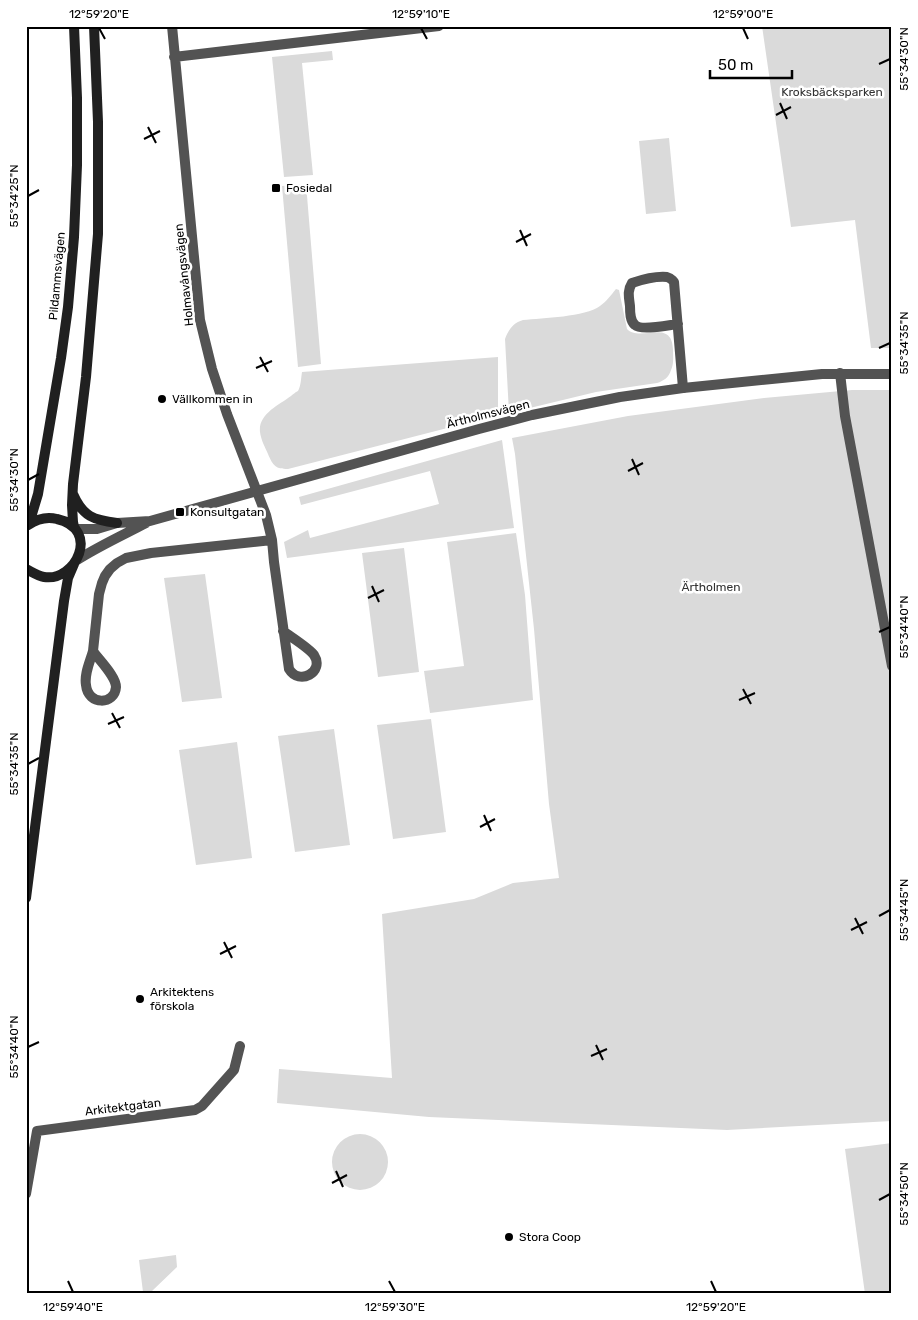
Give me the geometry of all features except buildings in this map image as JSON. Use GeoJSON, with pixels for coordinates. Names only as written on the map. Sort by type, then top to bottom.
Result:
{"type":"FeatureCollection","features":[{"type":"Feature","properties":{"kind":"main road","name":"Pildammsvägen"},"geometry":{"type":"LineString","coordinates":[[28,526],[38,494],[68,307],[77,165],[74,26]]}},
{"type":"Feature","properties":{"kind":"main road"},"geometry":{"type":"LineString","coordinates":[[26,898],[64,601],[68,578],[81,544],[72,517],[72,492],[86,377],[98,234],[98,122],[94,26]]}},
{"type":"Feature","properties":{"kind":"main road"},"geometry":{"type":"LineString","coordinates":[[72,492],[81,510],[87,515],[98,520],[117,523]]}},
{"type":"Feature","properties":{"kind":"main road","name":"Ärtholmsvägen"},"geometry":{"type":"LineString","coordinates":[[28,526],[35,520],[48,518],[68,522],[75,528]]}},
{"type":"Feature","properties":{"kind":"main road","name":"Ärtholmsvägen"},"geometry":{"type":"LineString","coordinates":[[26,569],[37,575],[48,577],[62,573],[75,562]]}},
{"type":"Feature","properties":{"kind":"street","name":"Holmavångsvägen"},"geometry":{"type":"LineString","coordinates":[[172,26],[200,320],[212,369],[227,414],[266,515],[272,540]]}},
{"type":"Feature","properties":{"kind":"street"},"geometry":{"type":"LineString","coordinates":[[174,57],[439,26]]}},
{"type":"Feature","properties":{"kind":"street"},"geometry":{"type":"LineString","coordinates":[[678,324],[648,327],[634,324],[631,319],[628,291],[632,283],[666,277],[674,282],[675,288],[678,324],[683,388]]}},
{"type":"Feature","properties":{"kind":"street"},"geometry":{"type":"LineString","coordinates":[[840,373],[845,416],[892,666]]}},
{"type":"Feature","properties":{"kind":"street","name":"Ärtholmsvägen"},"geometry":{"type":"LineString","coordinates":[[75,562],[97,547],[150,521],[532,415],[620,397],[683,388],[822,374],[892,374]]}},
{"type":"Feature","properties":{"kind":"street","name":"Ärtholmsvägen"},"geometry":{"type":"LineString","coordinates":[[75,528],[96,529],[117,523],[150,521]]}},
{"type":"Feature","properties":{"kind":"street"},"geometry":{"type":"LineString","coordinates":[[93,651],[99,594],[105,576],[117,563],[126,558],[151,552],[272,540],[283,631],[289,669],[292,674],[298,677],[312,674],[316,669],[314,656],[308,649],[283,631]]}},
{"type":"Feature","properties":{"kind":"street","name":"Arkitektgatan"},"geometry":{"type":"LineString","coordinates":[[26,1194],[32,1132],[195,1110],[202,1106],[234,1070],[240,1046]]}},
{"type":"Feature","properties":{"kind":"green space","name":"Kroksbäcksparken"},"geometry":{"type":"Polygon","coordinates":[[[762,26],[892,26],[892,348],[871,348],[855,220],[791,227],[762,26]]]}},
{"type":"Feature","properties":{"kind":"green space"},"geometry":{"type":"Polygon","coordinates":[[[332,51],[333,60],[302,63],[313,175],[284,177],[272,57],[332,51]]]}},
{"type":"Feature","properties":{"kind":"green space"},"geometry":{"type":"Polygon","coordinates":[[[669,138],[676,211],[646,214],[639,141],[669,138]]]}},
{"type":"Feature","properties":{"kind":"green space"},"geometry":{"type":"Polygon","coordinates":[[[306,184],[321,364],[298,367],[282,186],[306,184]]]}},
{"type":"Feature","properties":{"kind":"green space"},"geometry":{"type":"Polygon","coordinates":[[[616,289],[619,290],[627,329],[633,333],[640,334],[661,333],[667,335],[671,340],[673,363],[668,377],[657,383],[596,392],[509,413],[505,339],[512,327],[523,320],[584,313],[593,310],[600,306],[616,289]]]}},
{"type":"Feature","properties":{"kind":"green space"},"geometry":{"type":"Polygon","coordinates":[[[498,357],[498,415],[288,469],[273,464],[262,441],[260,426],[262,420],[270,411],[298,391],[302,372],[498,357]]]}},
{"type":"Feature","properties":{"kind":"green space","name":"Ärtholmen"},"geometry":{"type":"Polygon","coordinates":[[[852,390],[892,390],[892,1121],[727,1130],[429,1117],[277,1103],[279,1069],[392,1078],[382,914],[474,899],[513,883],[559,878],[549,804],[534,629],[512,438],[628,416],[764,398],[852,390]]]}},
{"type":"Feature","properties":{"kind":"green space"},"geometry":{"type":"Polygon","coordinates":[[[502,440],[514,528],[287,558],[284,542],[308,530],[310,538],[439,504],[430,471],[301,505],[299,497],[502,440]]]}},
{"type":"Feature","properties":{"kind":"green space"},"geometry":{"type":"Polygon","coordinates":[[[516,533],[525,595],[533,700],[430,713],[424,671],[464,666],[447,542],[516,533]]]}},
{"type":"Feature","properties":{"kind":"green space"},"geometry":{"type":"Polygon","coordinates":[[[404,548],[419,672],[378,677],[362,553],[404,548]]]}},
{"type":"Feature","properties":{"kind":"green space"},"geometry":{"type":"Polygon","coordinates":[[[205,574],[222,698],[182,702],[164,578],[205,574]]]}},
{"type":"Feature","properties":{"kind":"green space"},"geometry":{"type":"Polygon","coordinates":[[[431,719],[446,832],[393,839],[377,725],[431,719]]]}},
{"type":"Feature","properties":{"kind":"green space"},"geometry":{"type":"Polygon","coordinates":[[[334,729],[350,845],[295,852],[278,736],[334,729]]]}},
{"type":"Feature","properties":{"kind":"green space"},"geometry":{"type":"Polygon","coordinates":[[[237,742],[252,858],[196,865],[179,750],[237,742]]]}},
{"type":"Feature","properties":{"kind":"green space"},"geometry":{"type":"Polygon","coordinates":[[[360,1134],[371,1136],[380,1142],[386,1151],[388,1162],[386,1173],[380,1182],[371,1188],[360,1190],[349,1188],[340,1182],[334,1173],[332,1162],[334,1151],[340,1142],[349,1136],[360,1134]]]}},
{"type":"Feature","properties":{"kind":"green space"},"geometry":{"type":"Polygon","coordinates":[[[892,1143],[892,1294],[865,1294],[845,1149],[892,1143]]]}},
{"type":"Feature","properties":{"kind":"green space"},"geometry":{"type":"Polygon","coordinates":[[[176,1255],[177,1267],[152,1291],[143,1292],[139,1260],[176,1255]]]}},
{"type":"Feature","properties":{"kind":"place","name":"Fosiedal"},"geometry":{"type":"Point","coordinates":[276,188]}},
{"type":"Feature","properties":{"kind":"place","name":"Vällkommen in"},"geometry":{"type":"Point","coordinates":[162,399]}},
{"type":"Feature","properties":{"kind":"place","name":"Konsultgatan"},"geometry":{"type":"Point","coordinates":[180,512]}},
{"type":"Feature","properties":{"kind":"place","name":"Arkitektens förskola"},"geometry":{"type":"Point","coordinates":[140,999]}},
{"type":"Feature","properties":{"kind":"place","name":"Stora Coop"},"geometry":{"type":"Point","coordinates":[509,1237]}}]}
